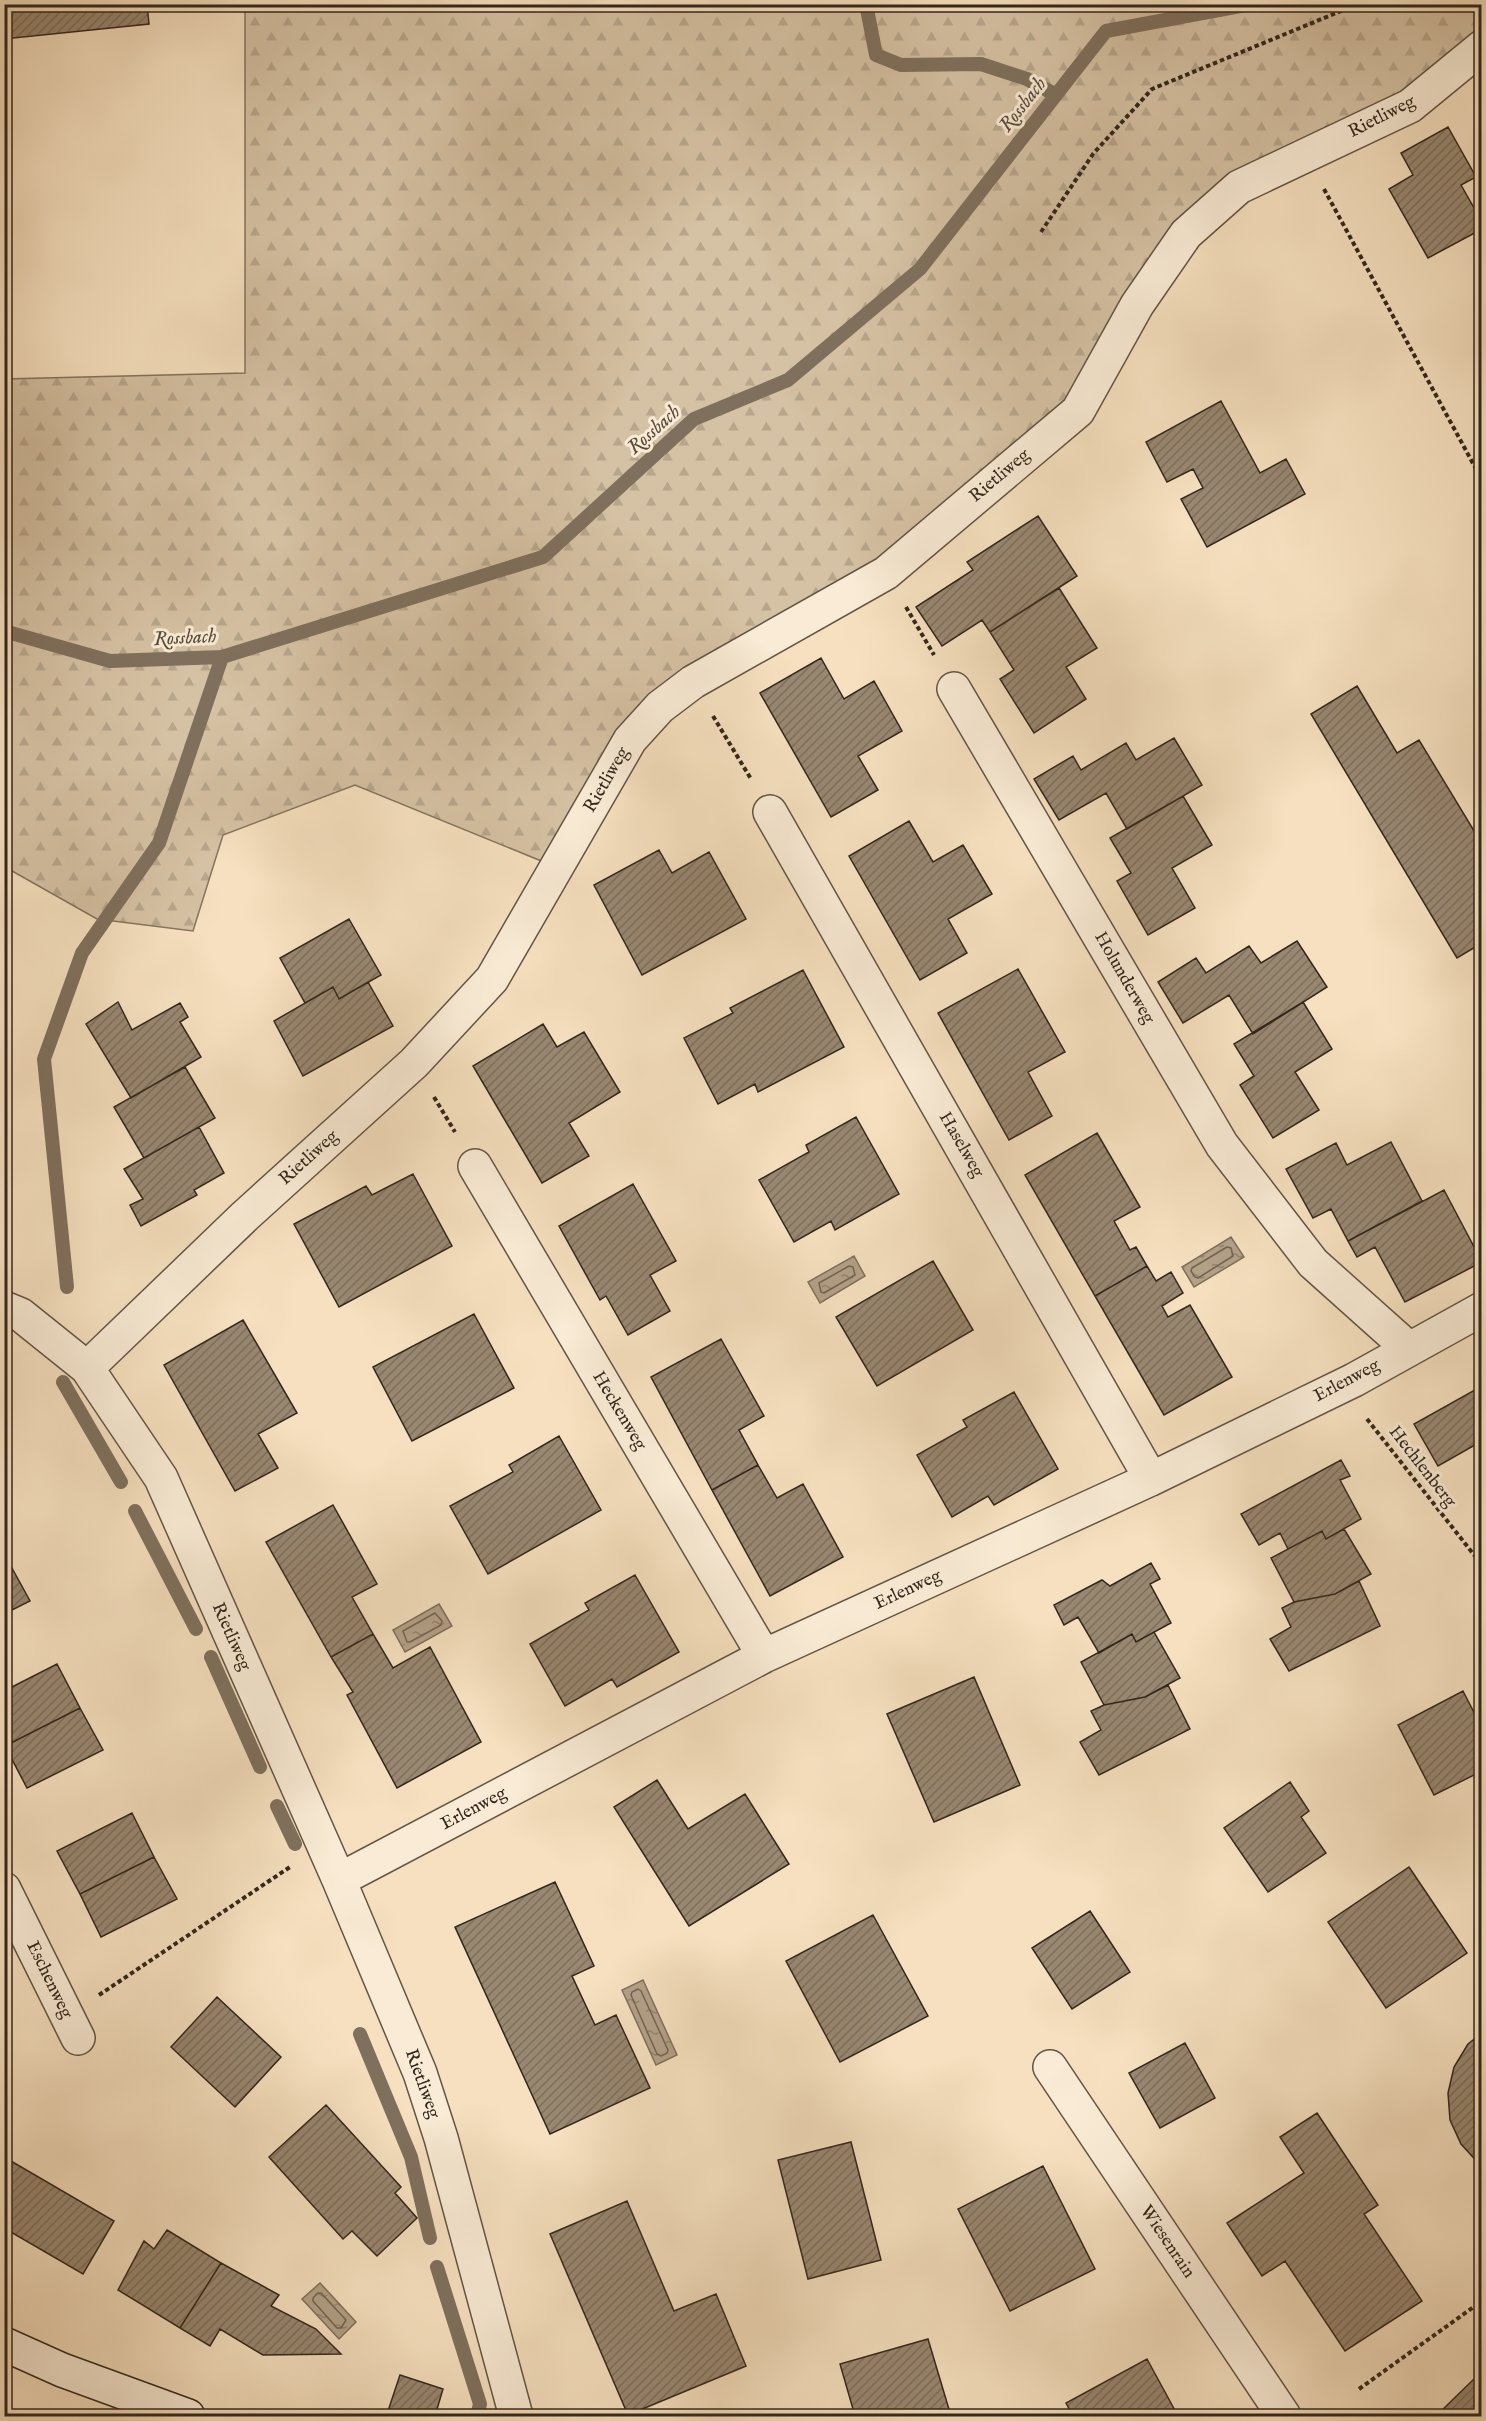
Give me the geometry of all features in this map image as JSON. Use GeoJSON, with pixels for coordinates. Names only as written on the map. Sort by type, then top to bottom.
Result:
{"type":"FeatureCollection","features":[{"type":"Feature","properties":{"kind":"street","name":"Rietliweg"},"geometry":{"type":"LineString","coordinates":[[516,2416],[441,2138],[420,2073],[339,1880],[161,1478],[87,1368],[245,1216],[414,1063],[492,979],[630,740],[660,707],[693,682],[886,573],[1078,411],[1137,305],[1186,234],[1239,187],[1410,106],[1482,47]]}},
{"type":"Feature","properties":{"kind":"street","name":"Holunderweg"},"geometry":{"type":"LineString","coordinates":[[954,689],[1222,1145],[1313,1263],[1408,1348]]}},
{"type":"Feature","properties":{"kind":"street","name":"Haselweg"},"geometry":{"type":"LineString","coordinates":[[770,812],[1151,1479]]}},
{"type":"Feature","properties":{"kind":"street","name":"Heckenweg"},"geometry":{"type":"LineString","coordinates":[[475,1166],[764,1656]]}},
{"type":"Feature","properties":{"kind":"street"},"geometry":{"type":"LineString","coordinates":[[4,1308],[21,1315],[87,1368]]}},
{"type":"Feature","properties":{"kind":"street","name":"Erlenweg"},"geometry":{"type":"LineString","coordinates":[[339,1880],[764,1656],[1151,1479],[1354,1380],[1482,1309]]}},
{"type":"Feature","properties":{"kind":"street","name":"Eschenweg"},"geometry":{"type":"LineString","coordinates":[[4,1889],[73,2027]]}},
{"type":"Feature","properties":{"kind":"street","name":"Wiesenrain"},"geometry":{"type":"LineString","coordinates":[[1050,2067],[1284,2416]]}},
{"type":"Feature","properties":{"kind":"street"},"geometry":{"type":"LineString","coordinates":[[4,2344],[62,2370],[188,2416]]}},
{"type":"Feature","properties":{"kind":"path"},"geometry":{"type":"LineString","coordinates":[[1041,232],[1093,154],[1152,89],[1358,4]]}},
{"type":"Feature","properties":{"kind":"path"},"geometry":{"type":"LineString","coordinates":[[1305,154],[1482,480]]}},
{"type":"Feature","properties":{"kind":"path"},"geometry":{"type":"LineString","coordinates":[[886,573],[954,689]]}},
{"type":"Feature","properties":{"kind":"path"},"geometry":{"type":"LineString","coordinates":[[693,682],[770,812]]}},
{"type":"Feature","properties":{"kind":"path"},"geometry":{"type":"LineString","coordinates":[[414,1063],[475,1166]]}},
{"type":"Feature","properties":{"kind":"path","name":"Hechlenberg"},"geometry":{"type":"LineString","coordinates":[[1354,1380],[1366,1418],[1482,1565]]}},
{"type":"Feature","properties":{"kind":"path"},"geometry":{"type":"LineString","coordinates":[[73,2027],[323,1845]]}},
{"type":"Feature","properties":{"kind":"path"},"geometry":{"type":"LineString","coordinates":[[1359,2389],[1482,2301]]}},
{"type":"Feature","properties":{"kind":"green space"},"geometry":{"type":"Polygon","coordinates":[[[245,5],[1481,5],[1481,47],[1239,187],[1078,411],[886,573],[693,682],[556,867],[355,785],[223,835],[193,931],[97,919],[5,867],[4,379],[245,373],[245,5]]]}},
{"type":"Feature","properties":{"kind":"water"},"geometry":{"type":"Polygon","coordinates":[[[1231,1237],[1244,1257],[1194,1287],[1182,1267],[1231,1237]]]}},
{"type":"Feature","properties":{"kind":"water"},"geometry":{"type":"Polygon","coordinates":[[[854,1256],[865,1276],[820,1303],[808,1282],[854,1256]]]}},
{"type":"Feature","properties":{"kind":"water"},"geometry":{"type":"Polygon","coordinates":[[[439,1604],[452,1626],[405,1652],[393,1630],[439,1604]]]}},
{"type":"Feature","properties":{"kind":"water"},"geometry":{"type":"Polygon","coordinates":[[[643,1980],[677,2055],[656,2065],[622,1990],[643,1980]]]}},
{"type":"Feature","properties":{"kind":"water"},"geometry":{"type":"Polygon","coordinates":[[[320,2283],[356,2322],[339,2339],[302,2299],[320,2283]]]}},
{"type":"Feature","properties":{"kind":"building"},"geometry":{"type":"Polygon","coordinates":[[[4,4],[147,4],[149,24],[4,39],[4,4]]]}},
{"type":"Feature","properties":{"kind":"building"},"geometry":{"type":"Polygon","coordinates":[[[1448,127],[1476,177],[1461,185],[1482,222],[1482,229],[1428,258],[1389,189],[1413,175],[1401,153],[1448,127]]]}},
{"type":"Feature","properties":{"kind":"building"},"geometry":{"type":"Polygon","coordinates":[[[1221,401],[1260,473],[1286,459],[1305,494],[1207,547],[1181,499],[1203,488],[1193,469],[1167,482],[1146,442],[1221,401]]]}},
{"type":"Feature","properties":{"kind":"building"},"geometry":{"type":"Polygon","coordinates":[[[1038,516],[1077,576],[990,632],[982,620],[942,646],[916,607],[973,570],[967,562],[1038,516]]]}},
{"type":"Feature","properties":{"kind":"building"},"geometry":{"type":"Polygon","coordinates":[[[1059,588],[1097,648],[1066,667],[1086,699],[1034,733],[1000,679],[1014,670],[990,632],[1059,588]]]}},
{"type":"Feature","properties":{"kind":"building"},"geometry":{"type":"Polygon","coordinates":[[[821,658],[844,699],[874,681],[902,731],[858,756],[878,790],[831,817],[760,693],[821,658]]]}},
{"type":"Feature","properties":{"kind":"building"},"geometry":{"type":"Polygon","coordinates":[[[1357,686],[1397,753],[1419,740],[1482,844],[1482,943],[1457,958],[1311,714],[1357,686]]]}},
{"type":"Feature","properties":{"kind":"building"},"geometry":{"type":"Polygon","coordinates":[[[1174,738],[1202,785],[1127,829],[1106,793],[1059,820],[1034,779],[1073,756],[1081,770],[1126,743],[1136,760],[1174,738]]]}},
{"type":"Feature","properties":{"kind":"building"},"geometry":{"type":"Polygon","coordinates":[[[1183,796],[1212,845],[1172,868],[1195,908],[1148,935],[1117,881],[1131,873],[1110,838],[1183,796]]]}},
{"type":"Feature","properties":{"kind":"building"},"geometry":{"type":"Polygon","coordinates":[[[909,821],[933,862],[963,845],[992,894],[948,919],[967,953],[920,980],[849,856],[909,821]]]}},
{"type":"Feature","properties":{"kind":"building"},"geometry":{"type":"Polygon","coordinates":[[[659,850],[672,873],[709,852],[746,919],[642,975],[594,885],[659,850]]]}},
{"type":"Feature","properties":{"kind":"building"},"geometry":{"type":"Polygon","coordinates":[[[349,919],[381,975],[339,999],[333,987],[305,1003],[280,958],[349,919]]]}},
{"type":"Feature","properties":{"kind":"building"},"geometry":{"type":"Polygon","coordinates":[[[1297,941],[1327,987],[1253,1034],[1229,995],[1183,1023],[1158,982],[1196,958],[1206,973],[1249,946],[1261,963],[1297,941]]]}},
{"type":"Feature","properties":{"kind":"building"},"geometry":{"type":"Polygon","coordinates":[[[1018,969],[1065,1052],[1028,1072],[1052,1116],[1009,1140],[938,1013],[1018,969]]]}},
{"type":"Feature","properties":{"kind":"building"},"geometry":{"type":"Polygon","coordinates":[[[803,970],[844,1047],[758,1092],[755,1084],[718,1104],[684,1038],[733,1013],[730,1008],[803,970]]]}},
{"type":"Feature","properties":{"kind":"building"},"geometry":{"type":"Polygon","coordinates":[[[368,982],[393,1026],[303,1076],[274,1021],[333,987],[339,999],[368,982]]]}},
{"type":"Feature","properties":{"kind":"building"},"geometry":{"type":"Polygon","coordinates":[[[118,1002],[132,1030],[180,1003],[188,1017],[180,1022],[201,1057],[131,1098],[86,1024],[118,1002]]]}},
{"type":"Feature","properties":{"kind":"building"},"geometry":{"type":"Polygon","coordinates":[[[1303,1002],[1332,1049],[1295,1072],[1319,1110],[1273,1138],[1240,1085],[1254,1076],[1234,1044],[1303,1002]]]}},
{"type":"Feature","properties":{"kind":"building"},"geometry":{"type":"Polygon","coordinates":[[[543,1024],[557,1047],[584,1032],[620,1092],[569,1123],[589,1156],[542,1183],[473,1066],[543,1024]]]}},
{"type":"Feature","properties":{"kind":"building"},"geometry":{"type":"Polygon","coordinates":[[[185,1067],[215,1118],[144,1158],[114,1107],[185,1067]]]}},
{"type":"Feature","properties":{"kind":"building"},"geometry":{"type":"Polygon","coordinates":[[[856,1117],[899,1194],[835,1230],[831,1221],[794,1242],[759,1180],[809,1152],[806,1145],[856,1117]]]}},
{"type":"Feature","properties":{"kind":"building"},"geometry":{"type":"Polygon","coordinates":[[[199,1127],[224,1173],[194,1190],[197,1195],[141,1226],[130,1205],[143,1199],[124,1169],[199,1127]]]}},
{"type":"Feature","properties":{"kind":"building"},"geometry":{"type":"Polygon","coordinates":[[[1097,1133],[1140,1207],[1114,1221],[1130,1250],[1136,1247],[1147,1266],[1095,1296],[1025,1175],[1097,1133]]]}},
{"type":"Feature","properties":{"kind":"building"},"geometry":{"type":"Polygon","coordinates":[[[1391,1142],[1422,1201],[1348,1241],[1331,1209],[1313,1218],[1286,1169],[1336,1143],[1347,1165],[1391,1142]]]}},
{"type":"Feature","properties":{"kind":"building"},"geometry":{"type":"Polygon","coordinates":[[[413,1174],[452,1246],[339,1307],[294,1224],[366,1186],[372,1195],[413,1174]]]}},
{"type":"Feature","properties":{"kind":"building"},"geometry":{"type":"Polygon","coordinates":[[[633,1184],[676,1261],[650,1275],[670,1311],[628,1335],[606,1296],[600,1300],[559,1226],[633,1184]]]}},
{"type":"Feature","properties":{"kind":"building"},"geometry":{"type":"Polygon","coordinates":[[[1444,1190],[1482,1262],[1405,1302],[1375,1247],[1357,1257],[1348,1241],[1444,1190]]]}},
{"type":"Feature","properties":{"kind":"building"},"geometry":{"type":"Polygon","coordinates":[[[933,1261],[973,1330],[877,1386],[836,1317],[933,1261]]]}},
{"type":"Feature","properties":{"kind":"building"},"geometry":{"type":"Polygon","coordinates":[[[1147,1266],[1156,1281],[1171,1272],[1183,1293],[1162,1306],[1168,1317],[1190,1305],[1232,1377],[1164,1415],[1095,1296],[1147,1266]]]}},
{"type":"Feature","properties":{"kind":"building"},"geometry":{"type":"Polygon","coordinates":[[[474,1314],[514,1388],[412,1441],[373,1367],[474,1314]]]}},
{"type":"Feature","properties":{"kind":"building"},"geometry":{"type":"Polygon","coordinates":[[[243,1320],[297,1413],[258,1434],[278,1468],[235,1491],[164,1365],[243,1320]]]}},
{"type":"Feature","properties":{"kind":"building"},"geometry":{"type":"Polygon","coordinates":[[[721,1339],[764,1416],[739,1430],[758,1465],[712,1490],[651,1377],[721,1339]]]}},
{"type":"Feature","properties":{"kind":"building"},"geometry":{"type":"Polygon","coordinates":[[[1482,1386],[1482,1441],[1438,1466],[1414,1424],[1482,1386]]]}},
{"type":"Feature","properties":{"kind":"building"},"geometry":{"type":"Polygon","coordinates":[[[1014,1392],[1058,1469],[994,1505],[988,1496],[952,1517],[917,1455],[967,1427],[963,1420],[1014,1392]]]}},
{"type":"Feature","properties":{"kind":"building"},"geometry":{"type":"Polygon","coordinates":[[[559,1436],[601,1510],[488,1574],[450,1506],[513,1472],[509,1465],[559,1436]]]}},
{"type":"Feature","properties":{"kind":"building"},"geometry":{"type":"Polygon","coordinates":[[[1341,1460],[1350,1476],[1340,1480],[1361,1519],[1326,1539],[1322,1531],[1288,1549],[1280,1533],[1259,1545],[1241,1514],[1341,1460]]]}},
{"type":"Feature","properties":{"kind":"building"},"geometry":{"type":"Polygon","coordinates":[[[758,1465],[777,1498],[803,1484],[843,1557],[770,1596],[712,1490],[758,1465]]]}},
{"type":"Feature","properties":{"kind":"building"},"geometry":{"type":"Polygon","coordinates":[[[333,1505],[377,1584],[352,1597],[373,1634],[331,1657],[266,1542],[333,1505]]]}},
{"type":"Feature","properties":{"kind":"building"},"geometry":{"type":"Polygon","coordinates":[[[1344,1529],[1371,1574],[1335,1594],[1294,1602],[1271,1558],[1322,1531],[1326,1539],[1344,1529]]]}},
{"type":"Feature","properties":{"kind":"building"},"geometry":{"type":"Polygon","coordinates":[[[7,1559],[30,1601],[4,1614],[4,1560],[7,1559]]]}},
{"type":"Feature","properties":{"kind":"building"},"geometry":{"type":"Polygon","coordinates":[[[1151,1563],[1160,1579],[1150,1584],[1171,1623],[1136,1642],[1132,1634],[1099,1653],[1078,1617],[1064,1625],[1054,1605],[1102,1580],[1110,1586],[1151,1563]]]}},
{"type":"Feature","properties":{"kind":"building"},"geometry":{"type":"Polygon","coordinates":[[[635,1575],[679,1652],[617,1687],[612,1679],[565,1706],[530,1644],[589,1610],[585,1603],[635,1575]]]}},
{"type":"Feature","properties":{"kind":"building"},"geometry":{"type":"Polygon","coordinates":[[[1359,1581],[1380,1626],[1289,1671],[1270,1639],[1291,1627],[1282,1608],[1294,1602],[1335,1594],[1359,1581]]]}},
{"type":"Feature","properties":{"kind":"building"},"geometry":{"type":"Polygon","coordinates":[[[1154,1632],[1180,1678],[1145,1697],[1104,1705],[1081,1662],[1132,1634],[1136,1642],[1154,1632]]]}},
{"type":"Feature","properties":{"kind":"building"},"geometry":{"type":"Polygon","coordinates":[[[373,1634],[393,1668],[430,1647],[481,1742],[397,1788],[347,1695],[353,1692],[331,1657],[373,1634]]]}},
{"type":"Feature","properties":{"kind":"building"},"geometry":{"type":"Polygon","coordinates":[[[57,1664],[80,1708],[5,1746],[4,1691],[57,1664]]]}},
{"type":"Feature","properties":{"kind":"building"},"geometry":{"type":"Polygon","coordinates":[[[974,1677],[1020,1785],[934,1822],[887,1714],[974,1677]]]}},
{"type":"Feature","properties":{"kind":"building"},"geometry":{"type":"Polygon","coordinates":[[[1168,1685],[1190,1729],[1099,1775],[1080,1742],[1101,1730],[1091,1711],[1104,1705],[1145,1697],[1168,1685]]]}},
{"type":"Feature","properties":{"kind":"building"},"geometry":{"type":"Polygon","coordinates":[[[1463,1691],[1482,1728],[1482,1771],[1434,1795],[1398,1725],[1463,1691]]]}},
{"type":"Feature","properties":{"kind":"building"},"geometry":{"type":"Polygon","coordinates":[[[80,1708],[103,1750],[27,1788],[5,1746],[80,1708]]]}},
{"type":"Feature","properties":{"kind":"building"},"geometry":{"type":"Polygon","coordinates":[[[657,1780],[688,1829],[745,1794],[789,1864],[689,1926],[614,1807],[657,1780]]]}},
{"type":"Feature","properties":{"kind":"building"},"geometry":{"type":"Polygon","coordinates":[[[1290,1782],[1309,1811],[1301,1817],[1326,1853],[1268,1892],[1224,1828],[1290,1782]]]}},
{"type":"Feature","properties":{"kind":"building"},"geometry":{"type":"Polygon","coordinates":[[[132,1813],[154,1857],[80,1894],[57,1851],[132,1813]]]}},
{"type":"Feature","properties":{"kind":"building"},"geometry":{"type":"Polygon","coordinates":[[[154,1857],[177,1899],[101,1937],[80,1894],[154,1857]]]}},
{"type":"Feature","properties":{"kind":"building"},"geometry":{"type":"Polygon","coordinates":[[[1409,1867],[1467,1953],[1386,2008],[1328,1922],[1409,1867]]]}},
{"type":"Feature","properties":{"kind":"building"},"geometry":{"type":"Polygon","coordinates":[[[555,1882],[594,1966],[572,1976],[595,2025],[616,2015],[650,2088],[550,2134],[455,1927],[555,1882]]]}},
{"type":"Feature","properties":{"kind":"building"},"geometry":{"type":"Polygon","coordinates":[[[1090,1911],[1130,1972],[1072,2009],[1032,1948],[1090,1911]]]}},
{"type":"Feature","properties":{"kind":"building"},"geometry":{"type":"Polygon","coordinates":[[[873,1915],[928,2016],[840,2062],[786,1961],[873,1915]]]}},
{"type":"Feature","properties":{"kind":"building"},"geometry":{"type":"Polygon","coordinates":[[[217,1997],[281,2057],[235,2107],[171,2047],[217,1997]]]}},
{"type":"Feature","properties":{"kind":"building"},"geometry":{"type":"Polygon","coordinates":[[[1482,2033],[1482,2167],[1461,2144],[1450,2120],[1448,2093],[1454,2067],[1468,2044],[1482,2033]]]}},
{"type":"Feature","properties":{"kind":"building"},"geometry":{"type":"Polygon","coordinates":[[[1185,2043],[1215,2098],[1160,2128],[1129,2073],[1185,2043]]]}},
{"type":"Feature","properties":{"kind":"building"},"geometry":{"type":"Polygon","coordinates":[[[326,2105],[401,2187],[395,2193],[417,2218],[377,2256],[352,2231],[343,2239],[269,2157],[326,2105]]]}},
{"type":"Feature","properties":{"kind":"building"},"geometry":{"type":"Polygon","coordinates":[[[1317,2113],[1378,2205],[1364,2214],[1422,2301],[1345,2351],[1285,2261],[1262,2276],[1227,2223],[1304,2173],[1280,2137],[1317,2113]]]}},
{"type":"Feature","properties":{"kind":"building"},"geometry":{"type":"Polygon","coordinates":[[[851,2142],[881,2260],[808,2279],[778,2160],[851,2142]]]}},
{"type":"Feature","properties":{"kind":"building"},"geometry":{"type":"Polygon","coordinates":[[[4,2157],[114,2221],[83,2274],[4,2228],[4,2157]]]}},
{"type":"Feature","properties":{"kind":"building"},"geometry":{"type":"Polygon","coordinates":[[[1043,2166],[1095,2269],[1010,2311],[958,2209],[1043,2166]]]}},
{"type":"Feature","properties":{"kind":"building"},"geometry":{"type":"Polygon","coordinates":[[[627,2201],[674,2311],[716,2294],[746,2366],[628,2415],[550,2234],[627,2201]]]}},
{"type":"Feature","properties":{"kind":"building"},"geometry":{"type":"Polygon","coordinates":[[[167,2230],[221,2263],[180,2328],[118,2290],[144,2241],[154,2249],[167,2230]]]}},
{"type":"Feature","properties":{"kind":"building"},"geometry":{"type":"Polygon","coordinates":[[[221,2263],[279,2295],[271,2306],[316,2329],[341,2354],[263,2355],[220,2329],[210,2346],[180,2328],[221,2263]]]}},
{"type":"Feature","properties":{"kind":"building"},"geometry":{"type":"Polygon","coordinates":[[[928,2339],[951,2416],[855,2416],[840,2364],[928,2339]]]}},
{"type":"Feature","properties":{"kind":"building"},"geometry":{"type":"Polygon","coordinates":[[[1147,2359],[1178,2416],[1073,2416],[1066,2403],[1147,2359]]]}},
{"type":"Feature","properties":{"kind":"building"},"geometry":{"type":"Polygon","coordinates":[[[400,2375],[443,2389],[435,2416],[404,2416],[388,2411],[400,2375]]]}},
{"type":"Feature","properties":{"kind":"building"},"geometry":{"type":"Polygon","coordinates":[[[1475,2378],[1482,2385],[1482,2416],[1436,2416],[1475,2378]]]}},
{"type":"Feature","properties":{"kind":"waterway"},"geometry":{"type":"LineString","coordinates":[[866,4],[876,55],[901,65],[981,64],[1027,79],[1056,95]]}},
{"type":"Feature","properties":{"kind":"waterway","name":"Rossbach"},"geometry":{"type":"LineString","coordinates":[[4,631],[110,661],[222,657],[543,557],[694,419],[788,380],[920,269],[1106,31],[1251,4]]}},
{"type":"Feature","properties":{"kind":"waterway"},"geometry":{"type":"LineString","coordinates":[[67,1287],[44,1059],[82,953],[159,843],[222,657]]}},
{"type":"Feature","properties":{"kind":"waterway"},"geometry":{"type":"LineString","coordinates":[[63,1382],[121,1482]]}},
{"type":"Feature","properties":{"kind":"waterway"},"geometry":{"type":"LineString","coordinates":[[135,1511],[196,1629]]}},
{"type":"Feature","properties":{"kind":"waterway"},"geometry":{"type":"LineString","coordinates":[[211,1657],[260,1767]]}},
{"type":"Feature","properties":{"kind":"waterway"},"geometry":{"type":"LineString","coordinates":[[277,1806],[295,1844]]}},
{"type":"Feature","properties":{"kind":"waterway"},"geometry":{"type":"LineString","coordinates":[[360,2034],[411,2157],[430,2238]]}},
{"type":"Feature","properties":{"kind":"waterway"},"geometry":{"type":"LineString","coordinates":[[437,2267],[480,2404],[477,2416]]}}]}
